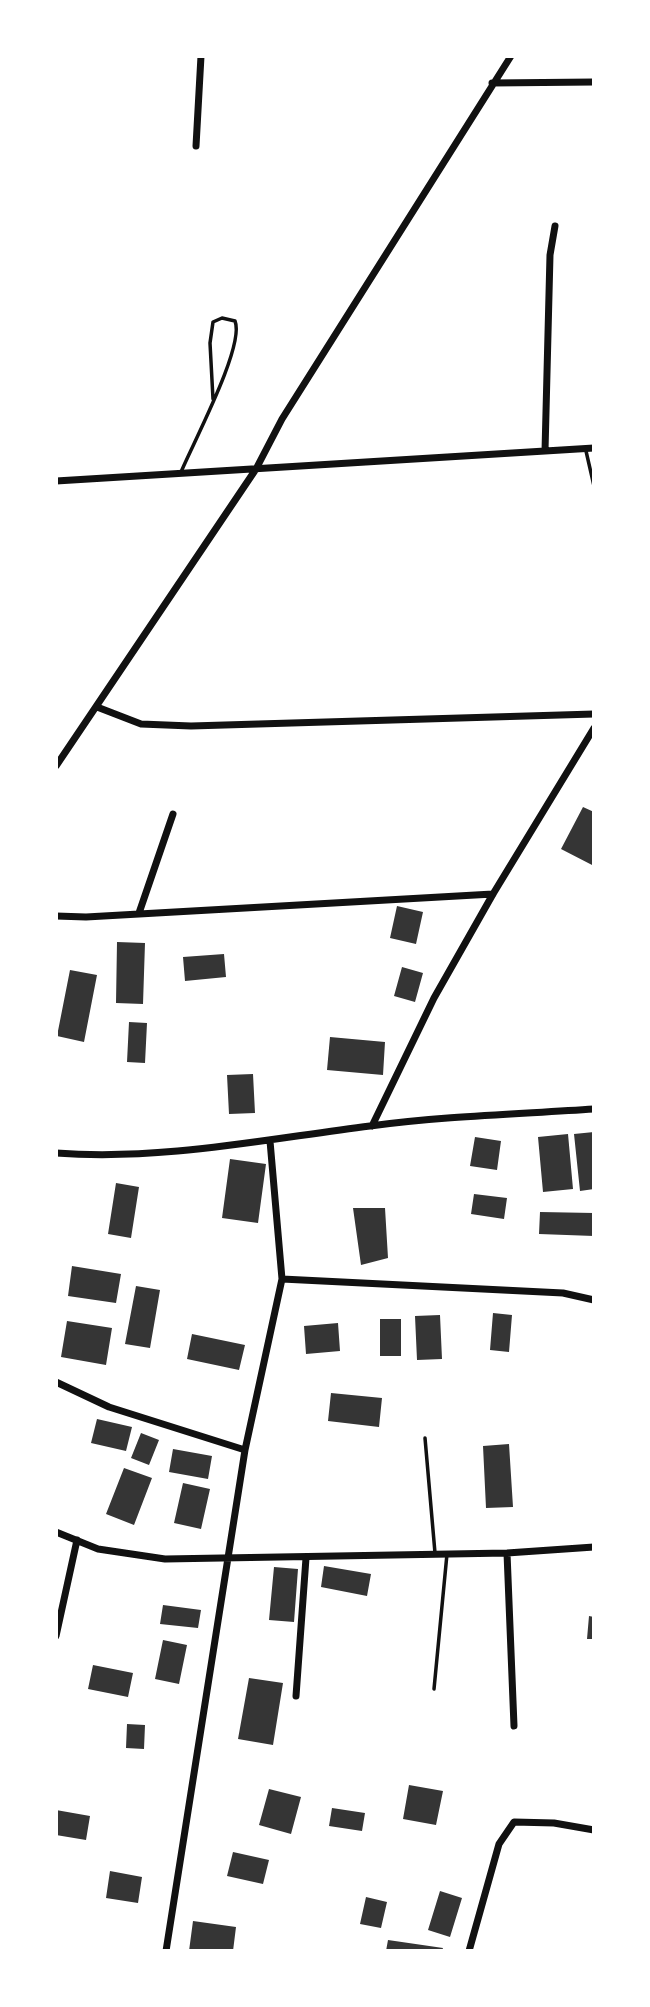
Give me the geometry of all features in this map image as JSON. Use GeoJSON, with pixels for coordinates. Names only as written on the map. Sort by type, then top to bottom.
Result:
{"type":"FeatureCollection","features":[{"type":"Feature","properties":{"kind":"street"},"geometry":{"type":"LineString","coordinates":[[196,146],[201,56]]}},
{"type":"Feature","properties":{"kind":"street"},"geometry":{"type":"LineString","coordinates":[[56,766],[256,469],[282,419],[511,56]]}},
{"type":"Feature","properties":{"kind":"street"},"geometry":{"type":"LineString","coordinates":[[492,83],[594,82]]}},
{"type":"Feature","properties":{"kind":"street"},"geometry":{"type":"LineString","coordinates":[[545,451],[550,255],[555,226]]}},
{"type":"Feature","properties":{"kind":"street"},"geometry":{"type":"LineString","coordinates":[[56,481],[590,448]]}},
{"type":"Feature","properties":{"kind":"street"},"geometry":{"type":"LineString","coordinates":[[96,706],[141,724],[191,726],[594,714]]}},
{"type":"Feature","properties":{"kind":"street"},"geometry":{"type":"LineString","coordinates":[[372,1126],[435,998],[493,894],[594,728]]}},
{"type":"Feature","properties":{"kind":"street"},"geometry":{"type":"LineString","coordinates":[[139,913],[173,814]]}},
{"type":"Feature","properties":{"kind":"street"},"geometry":{"type":"LineString","coordinates":[[56,916],[86,917],[493,894]]}},
{"type":"Feature","properties":{"kind":"street"},"geometry":{"type":"LineString","coordinates":[[56,1153],[131,1154],[270,1141],[372,1126],[594,1109]]}},
{"type":"Feature","properties":{"kind":"street"},"geometry":{"type":"LineString","coordinates":[[166,1951],[244,1450],[282,1279],[270,1141]]}},
{"type":"Feature","properties":{"kind":"street"},"geometry":{"type":"LineString","coordinates":[[282,1279],[563,1293],[594,1300]]}},
{"type":"Feature","properties":{"kind":"street"},"geometry":{"type":"LineString","coordinates":[[56,1382],[109,1407],[244,1450]]}},
{"type":"Feature","properties":{"kind":"street"},"geometry":{"type":"LineString","coordinates":[[56,1532],[98,1549],[165,1559],[436,1555],[594,1547]]}},
{"type":"Feature","properties":{"kind":"street"},"geometry":{"type":"LineString","coordinates":[[56,1636],[77,1541]]}},
{"type":"Feature","properties":{"kind":"street"},"geometry":{"type":"LineString","coordinates":[[507,1553],[514,1726]]}},
{"type":"Feature","properties":{"kind":"street"},"geometry":{"type":"LineString","coordinates":[[296,1696],[306,1558]]}},
{"type":"Feature","properties":{"kind":"street"},"geometry":{"type":"LineString","coordinates":[[469,1951],[499,1844],[514,1822],[554,1823],[594,1830]]}},
{"type":"Feature","properties":{"kind":"lane"},"geometry":{"type":"LineString","coordinates":[[180,473],[213,399],[237,339],[236,320],[222,318],[213,322],[210,343],[213,399]]}},
{"type":"Feature","properties":{"kind":"lane"},"geometry":{"type":"LineString","coordinates":[[590,448],[594,486]]}},
{"type":"Feature","properties":{"kind":"lane"},"geometry":{"type":"LineString","coordinates":[[425,1438],[436,1555]]}},
{"type":"Feature","properties":{"kind":"lane"},"geometry":{"type":"LineString","coordinates":[[434,1689],[447,1554]]}},
{"type":"Feature","properties":{"kind":"building"},"geometry":{"type":"Polygon","coordinates":[[[583,807],[594,812],[594,866],[561,849],[583,807]]]}},
{"type":"Feature","properties":{"kind":"building"},"geometry":{"type":"Polygon","coordinates":[[[397,906],[423,912],[416,944],[390,938],[397,906]]]}},
{"type":"Feature","properties":{"kind":"building"},"geometry":{"type":"Polygon","coordinates":[[[117,942],[145,943],[143,1004],[116,1003],[117,942]]]}},
{"type":"Feature","properties":{"kind":"building"},"geometry":{"type":"Polygon","coordinates":[[[224,954],[226,977],[185,981],[183,957],[224,954]]]}},
{"type":"Feature","properties":{"kind":"building"},"geometry":{"type":"Polygon","coordinates":[[[402,967],[423,973],[415,1002],[394,996],[402,967]]]}},
{"type":"Feature","properties":{"kind":"building"},"geometry":{"type":"Polygon","coordinates":[[[70,970],[97,975],[84,1042],[57,1036],[70,970]]]}},
{"type":"Feature","properties":{"kind":"building"},"geometry":{"type":"Polygon","coordinates":[[[129,1022],[147,1023],[145,1063],[127,1062],[129,1022]]]}},
{"type":"Feature","properties":{"kind":"building"},"geometry":{"type":"Polygon","coordinates":[[[330,1037],[385,1042],[383,1075],[327,1070],[330,1037]]]}},
{"type":"Feature","properties":{"kind":"building"},"geometry":{"type":"Polygon","coordinates":[[[253,1074],[255,1113],[229,1114],[227,1075],[253,1074]]]}},
{"type":"Feature","properties":{"kind":"building"},"geometry":{"type":"Polygon","coordinates":[[[594,1132],[594,1189],[580,1191],[574,1134],[594,1132]]]}},
{"type":"Feature","properties":{"kind":"building"},"geometry":{"type":"Polygon","coordinates":[[[568,1134],[573,1189],[543,1192],[538,1137],[568,1134]]]}},
{"type":"Feature","properties":{"kind":"building"},"geometry":{"type":"Polygon","coordinates":[[[475,1137],[501,1141],[497,1170],[470,1166],[475,1137]]]}},
{"type":"Feature","properties":{"kind":"building"},"geometry":{"type":"Polygon","coordinates":[[[230,1159],[266,1164],[258,1223],[222,1218],[230,1159]]]}},
{"type":"Feature","properties":{"kind":"building"},"geometry":{"type":"Polygon","coordinates":[[[116,1183],[139,1187],[131,1238],[108,1234],[116,1183]]]}},
{"type":"Feature","properties":{"kind":"building"},"geometry":{"type":"Polygon","coordinates":[[[474,1194],[507,1198],[504,1219],[471,1214],[474,1194]]]}},
{"type":"Feature","properties":{"kind":"building"},"geometry":{"type":"Polygon","coordinates":[[[353,1208],[385,1208],[388,1258],[361,1265],[353,1208]]]}},
{"type":"Feature","properties":{"kind":"building"},"geometry":{"type":"Polygon","coordinates":[[[540,1212],[594,1213],[594,1236],[539,1234],[540,1212]]]}},
{"type":"Feature","properties":{"kind":"building"},"geometry":{"type":"Polygon","coordinates":[[[72,1266],[121,1274],[116,1303],[68,1296],[72,1266]]]}},
{"type":"Feature","properties":{"kind":"building"},"geometry":{"type":"Polygon","coordinates":[[[136,1286],[160,1290],[150,1348],[125,1344],[136,1286]]]}},
{"type":"Feature","properties":{"kind":"building"},"geometry":{"type":"Polygon","coordinates":[[[493,1313],[512,1315],[509,1352],[490,1350],[493,1313]]]}},
{"type":"Feature","properties":{"kind":"building"},"geometry":{"type":"Polygon","coordinates":[[[440,1315],[442,1359],[417,1360],[415,1316],[440,1315]]]}},
{"type":"Feature","properties":{"kind":"building"},"geometry":{"type":"Polygon","coordinates":[[[380,1319],[401,1319],[401,1356],[380,1356],[380,1319]]]}},
{"type":"Feature","properties":{"kind":"building"},"geometry":{"type":"Polygon","coordinates":[[[67,1321],[112,1328],[106,1365],[61,1357],[67,1321]]]}},
{"type":"Feature","properties":{"kind":"building"},"geometry":{"type":"Polygon","coordinates":[[[338,1323],[340,1351],[306,1354],[304,1326],[338,1323]]]}},
{"type":"Feature","properties":{"kind":"building"},"geometry":{"type":"Polygon","coordinates":[[[192,1334],[245,1345],[239,1370],[187,1359],[192,1334]]]}},
{"type":"Feature","properties":{"kind":"building"},"geometry":{"type":"Polygon","coordinates":[[[331,1393],[382,1398],[379,1427],[328,1421],[331,1393]]]}},
{"type":"Feature","properties":{"kind":"building"},"geometry":{"type":"Polygon","coordinates":[[[97,1419],[132,1427],[126,1451],[91,1443],[97,1419]]]}},
{"type":"Feature","properties":{"kind":"building"},"geometry":{"type":"Polygon","coordinates":[[[141,1433],[159,1440],[149,1465],[131,1458],[141,1433]]]}},
{"type":"Feature","properties":{"kind":"building"},"geometry":{"type":"Polygon","coordinates":[[[509,1444],[513,1507],[486,1508],[483,1446],[509,1444]]]}},
{"type":"Feature","properties":{"kind":"building"},"geometry":{"type":"Polygon","coordinates":[[[173,1449],[212,1456],[208,1479],[169,1472],[173,1449]]]}},
{"type":"Feature","properties":{"kind":"building"},"geometry":{"type":"Polygon","coordinates":[[[124,1468],[152,1478],[134,1525],[106,1514],[124,1468]]]}},
{"type":"Feature","properties":{"kind":"building"},"geometry":{"type":"Polygon","coordinates":[[[183,1483],[210,1489],[201,1529],[174,1523],[183,1483]]]}},
{"type":"Feature","properties":{"kind":"building"},"geometry":{"type":"Polygon","coordinates":[[[324,1566],[371,1574],[367,1596],[321,1587],[324,1566]]]}},
{"type":"Feature","properties":{"kind":"building"},"geometry":{"type":"Polygon","coordinates":[[[274,1567],[298,1569],[294,1622],[269,1620],[274,1567]]]}},
{"type":"Feature","properties":{"kind":"building"},"geometry":{"type":"Polygon","coordinates":[[[163,1605],[201,1610],[198,1628],[160,1624],[163,1605]]]}},
{"type":"Feature","properties":{"kind":"building"},"geometry":{"type":"Polygon","coordinates":[[[589,1616],[594,1617],[594,1639],[587,1639],[589,1616]]]}},
{"type":"Feature","properties":{"kind":"building"},"geometry":{"type":"Polygon","coordinates":[[[163,1640],[187,1645],[179,1684],[155,1679],[163,1640]]]}},
{"type":"Feature","properties":{"kind":"building"},"geometry":{"type":"Polygon","coordinates":[[[93,1665],[133,1673],[128,1697],[88,1689],[93,1665]]]}},
{"type":"Feature","properties":{"kind":"building"},"geometry":{"type":"Polygon","coordinates":[[[249,1678],[283,1683],[273,1745],[238,1739],[249,1678]]]}},
{"type":"Feature","properties":{"kind":"building"},"geometry":{"type":"Polygon","coordinates":[[[127,1724],[145,1725],[144,1749],[126,1748],[127,1724]]]}},
{"type":"Feature","properties":{"kind":"building"},"geometry":{"type":"Polygon","coordinates":[[[409,1785],[443,1791],[436,1825],[403,1819],[409,1785]]]}},
{"type":"Feature","properties":{"kind":"building"},"geometry":{"type":"Polygon","coordinates":[[[269,1789],[301,1797],[291,1834],[259,1825],[269,1789]]]}},
{"type":"Feature","properties":{"kind":"building"},"geometry":{"type":"Polygon","coordinates":[[[332,1808],[365,1813],[362,1831],[329,1826],[332,1808]]]}},
{"type":"Feature","properties":{"kind":"building"},"geometry":{"type":"Polygon","coordinates":[[[56,1810],[90,1816],[86,1840],[56,1835],[56,1810]]]}},
{"type":"Feature","properties":{"kind":"building"},"geometry":{"type":"Polygon","coordinates":[[[233,1852],[269,1860],[263,1884],[227,1876],[233,1852]]]}},
{"type":"Feature","properties":{"kind":"building"},"geometry":{"type":"Polygon","coordinates":[[[110,1871],[142,1877],[138,1903],[106,1898],[110,1871]]]}},
{"type":"Feature","properties":{"kind":"building"},"geometry":{"type":"Polygon","coordinates":[[[440,1891],[462,1898],[450,1937],[428,1930],[440,1891]]]}},
{"type":"Feature","properties":{"kind":"building"},"geometry":{"type":"Polygon","coordinates":[[[366,1897],[387,1902],[381,1928],[360,1924],[366,1897]]]}},
{"type":"Feature","properties":{"kind":"building"},"geometry":{"type":"Polygon","coordinates":[[[193,1921],[236,1927],[233,1951],[189,1951],[193,1921]]]}},
{"type":"Feature","properties":{"kind":"building"},"geometry":{"type":"Polygon","coordinates":[[[388,1940],[443,1948],[442,1951],[386,1951],[388,1940]]]}}]}
